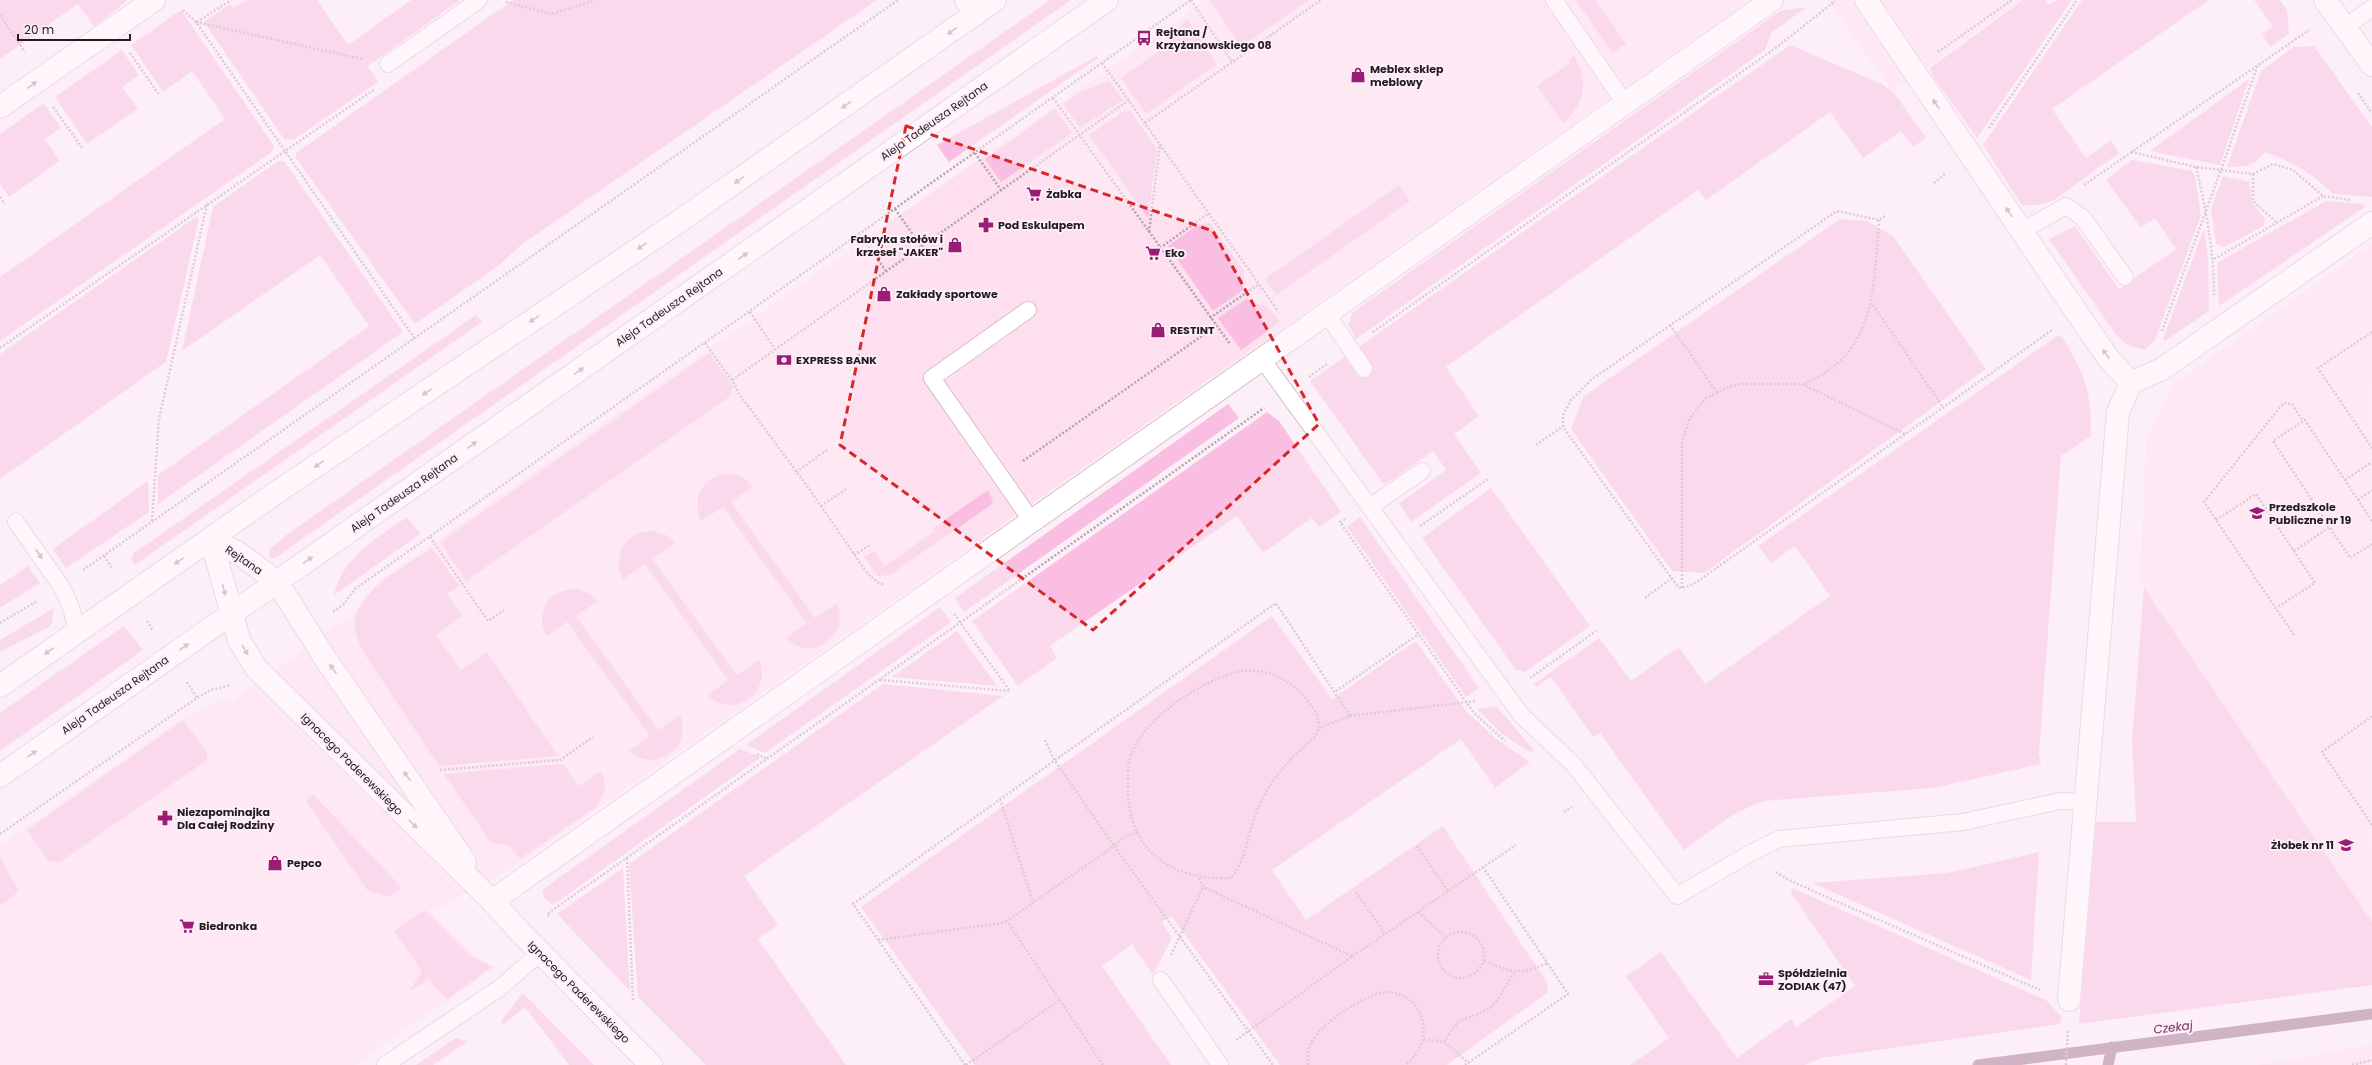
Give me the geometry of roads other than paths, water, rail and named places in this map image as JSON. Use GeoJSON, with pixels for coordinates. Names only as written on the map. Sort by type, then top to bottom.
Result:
{"type":"FeatureCollection","features":[{"type":"Feature","properties":{"kind":"street"},"geometry":{"type":"LineString","coordinates":[[0,107],[154,0]]}},
{"type":"Feature","properties":{"kind":"street"},"geometry":{"type":"LineString","coordinates":[[0,686],[211,539],[674,224],[971,7],[995,0]]}},
{"type":"Feature","properties":{"kind":"street","name":"Aleja Tadeusza Rejtana"},"geometry":{"type":"LineString","coordinates":[[0,776],[1107,0]]}},
{"type":"Feature","properties":{"kind":"street"},"geometry":{"type":"LineString","coordinates":[[492,900],[1031,520],[1296,336],[1624,102],[1772,0]]}},
{"type":"Feature","properties":{"kind":"street"},"geometry":{"type":"LineString","coordinates":[[1866,0],[2109,359],[2131,384]]}},
{"type":"Feature","properties":{"kind":"street"},"geometry":{"type":"LineString","coordinates":[[2325,0],[2372,65]]}},
{"type":"Feature","properties":{"kind":"street"},"geometry":{"type":"LineString","coordinates":[[2069,1000],[2084,802],[2118,412],[2131,384],[2162,369],[2372,222]]}},
{"type":"Feature","properties":{"kind":"street"},"geometry":{"type":"LineString","coordinates":[[211,539],[231,614]]}},
{"type":"Feature","properties":{"kind":"street","name":"Rejtana"},"geometry":{"type":"LineString","coordinates":[[211,539],[240,554],[277,582]]}},
{"type":"Feature","properties":{"kind":"street","name":"Ignacego Paderewskiego"},"geometry":{"type":"LineString","coordinates":[[277,582],[325,658],[492,900]]}},
{"type":"Feature","properties":{"kind":"street","name":"Ignacego Paderewskiego"},"geometry":{"type":"LineString","coordinates":[[231,614],[239,640],[256,668],[492,900],[540,953],[651,1065]]}},
{"type":"Feature","properties":{"kind":"lane"},"geometry":{"type":"LineString","coordinates":[[388,64],[479,0]]}},
{"type":"Feature","properties":{"kind":"lane"},"geometry":{"type":"LineString","coordinates":[[1554,0],[1624,102]]}},
{"type":"Feature","properties":{"kind":"lane"},"geometry":{"type":"LineString","coordinates":[[2344,27],[2372,8]]}},
{"type":"Feature","properties":{"kind":"lane"},"geometry":{"type":"LineString","coordinates":[[2022,232],[2066,206],[2083,218],[2125,277]]}},
{"type":"Feature","properties":{"kind":"lane"},"geometry":{"type":"LineString","coordinates":[[1028,310],[932,378],[1031,520]]}},
{"type":"Feature","properties":{"kind":"lane"},"geometry":{"type":"LineString","coordinates":[[1327,314],[1364,369]]}},
{"type":"Feature","properties":{"kind":"lane"},"geometry":{"type":"LineString","coordinates":[[1255,364],[1287,392],[1522,716],[1573,764],[1677,896],[1749,854],[1779,839],[1963,822],[2060,801],[2084,802]]}},
{"type":"Feature","properties":{"kind":"lane"},"geometry":{"type":"LineString","coordinates":[[1370,507],[1422,471]]}},
{"type":"Feature","properties":{"kind":"lane"},"geometry":{"type":"LineString","coordinates":[[16,522],[61,586],[71,606],[77,632]]}},
{"type":"Feature","properties":{"kind":"lane"},"geometry":{"type":"LineString","coordinates":[[385,1065],[501,987],[540,953]]}},
{"type":"Feature","properties":{"kind":"lane"},"geometry":{"type":"LineString","coordinates":[[1161,980],[1217,1060]]}},
{"type":"Feature","properties":{"kind":"waterway","name":"Czekaj"},"geometry":{"type":"LineString","coordinates":[[1978,1065],[2372,1014]]}},
{"type":"Feature","properties":{"kind":"waterway"},"geometry":{"type":"LineString","coordinates":[[2108,1065],[2112,1047]]}},
{"type":"Feature","properties":{"kind":"place","name":"Rejtana / Krzyżanowskiego 08"},"geometry":{"type":"Point","coordinates":[1144,38]}},
{"type":"Feature","properties":{"kind":"place","name":"Meblex sklep meblowy"},"geometry":{"type":"Point","coordinates":[1358,75]}},
{"type":"Feature","properties":{"kind":"place","name":"Żabka"},"geometry":{"type":"Point","coordinates":[1034,194]}},
{"type":"Feature","properties":{"kind":"place","name":"Pod Eskulapem"},"geometry":{"type":"Point","coordinates":[986,225]}},
{"type":"Feature","properties":{"kind":"place","name":"Fabryka stołów i krzeseł \"JAKER\""},"geometry":{"type":"Point","coordinates":[955,245]}},
{"type":"Feature","properties":{"kind":"place","name":"Eko"},"geometry":{"type":"Point","coordinates":[1153,253]}},
{"type":"Feature","properties":{"kind":"place","name":"Zakłady sportowe"},"geometry":{"type":"Point","coordinates":[884,294]}},
{"type":"Feature","properties":{"kind":"place","name":"RESTINT"},"geometry":{"type":"Point","coordinates":[1158,330]}},
{"type":"Feature","properties":{"kind":"place","name":"EXPRESS BANK"},"geometry":{"type":"Point","coordinates":[784,360]}},
{"type":"Feature","properties":{"kind":"place","name":"Przedszkole Publiczne nr 19"},"geometry":{"type":"Point","coordinates":[2257,513]}},
{"type":"Feature","properties":{"kind":"place","name":"Niezapominajka Dla Całej Rodziny"},"geometry":{"type":"Point","coordinates":[165,818]}},
{"type":"Feature","properties":{"kind":"place","name":"Żłobek nr 11"},"geometry":{"type":"Point","coordinates":[2346,845]}},
{"type":"Feature","properties":{"kind":"place","name":"Pepco"},"geometry":{"type":"Point","coordinates":[275,863]}},
{"type":"Feature","properties":{"kind":"place","name":"Biedronka"},"geometry":{"type":"Point","coordinates":[187,926]}},
{"type":"Feature","properties":{"kind":"place","name":"Spółdzielnia ZODIAK (47)"},"geometry":{"type":"Point","coordinates":[1766,979]}}]}
